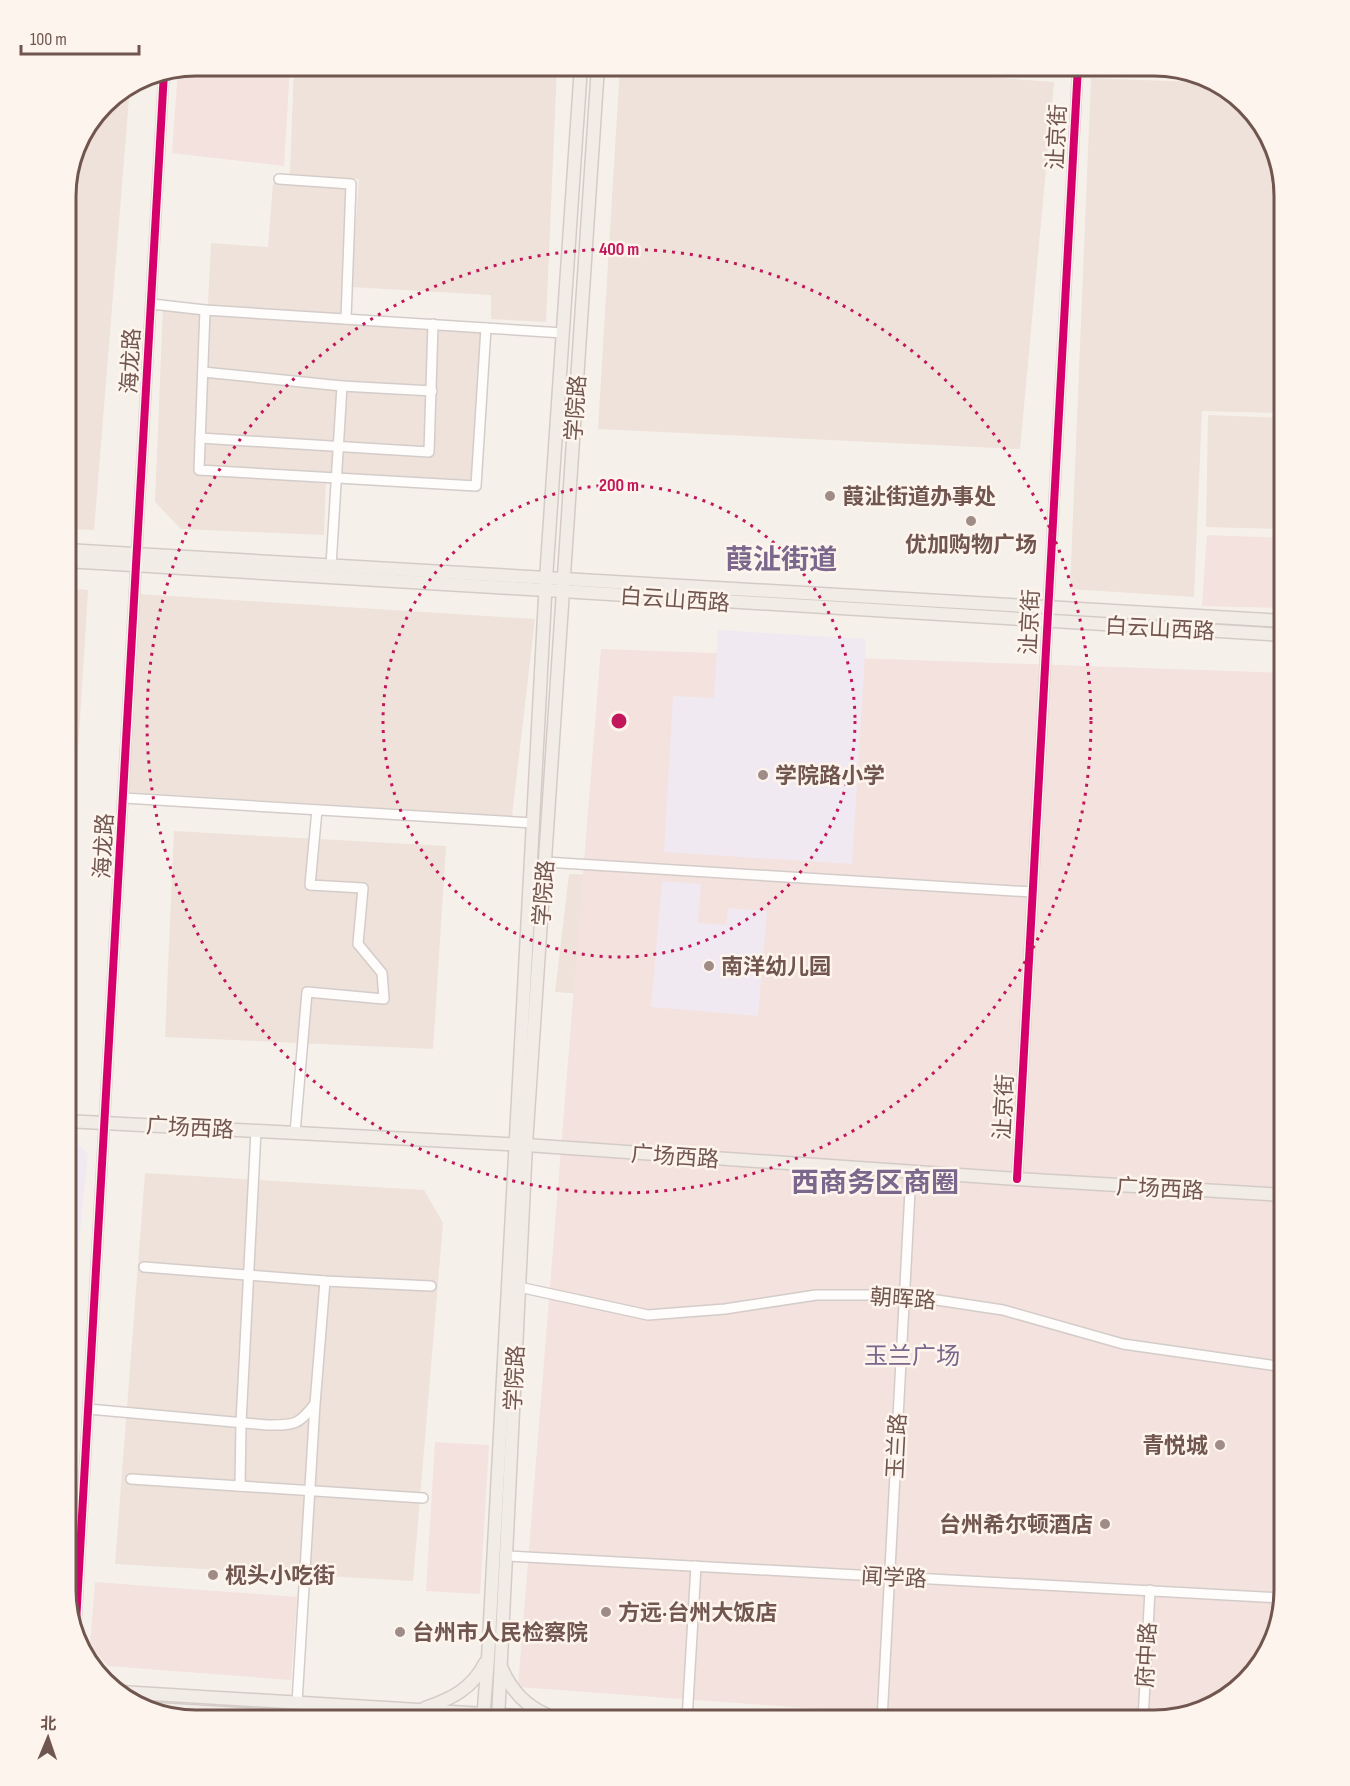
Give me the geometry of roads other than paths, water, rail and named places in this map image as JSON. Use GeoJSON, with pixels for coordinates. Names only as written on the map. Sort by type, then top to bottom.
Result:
{"type":"FeatureCollection","features":[{"type":"Feature","properties":{"kind":"main road","name":"学院路"},"geometry":{"type":"LineString","coordinates":[[484,1710],[520,1145],[533,823],[546,585],[580,76]]}},
{"type":"Feature","properties":{"kind":"main road","name":"学院路"},"geometry":{"type":"LineString","coordinates":[[498,1710],[519,1287],[520,1145],[545,862],[597,76]]}},
{"type":"Feature","properties":{"kind":"main road","name":"白云山西路"},"geometry":{"type":"LineString","coordinates":[[77,552],[137,560],[563,586],[1048,607],[1274,620]]}},
{"type":"Feature","properties":{"kind":"main road","name":"白云山西路"},"geometry":{"type":"LineString","coordinates":[[77,561],[137,560],[332,566],[546,585]]}},
{"type":"Feature","properties":{"kind":"main road","name":"白云山西路"},"geometry":{"type":"LineString","coordinates":[[563,586],[1047,622],[1274,634]]}},
{"type":"Feature","properties":{"kind":"main road","name":"广场西路"},"geometry":{"type":"LineString","coordinates":[[76,1122],[520,1145],[1274,1194]]}},
{"type":"Feature","properties":{"kind":"main road"},"geometry":{"type":"LineString","coordinates":[[137,1693],[418,1710],[438,1704],[464,1691],[478,1676],[488,1658]]}},
{"type":"Feature","properties":{"kind":"main road"},"geometry":{"type":"LineString","coordinates":[[500,1665],[516,1693],[535,1710]]}},
{"type":"Feature","properties":{"kind":"street","name":"沚京街"},"geometry":{"type":"LineString","coordinates":[[1017,1179],[1077,77]]}},
{"type":"Feature","properties":{"kind":"street","name":"海龙路"},"geometry":{"type":"LineString","coordinates":[[77,1600],[164,81]]}},
{"type":"Feature","properties":{"kind":"street"},"geometry":{"type":"LineString","coordinates":[[279,179],[351,184],[346,319]]}},
{"type":"Feature","properties":{"kind":"street"},"geometry":{"type":"LineString","coordinates":[[152,304],[205,310],[563,333]]}},
{"type":"Feature","properties":{"kind":"street"},"geometry":{"type":"LineString","coordinates":[[205,310],[199,470],[476,486],[486,328]]}},
{"type":"Feature","properties":{"kind":"street"},"geometry":{"type":"LineString","coordinates":[[200,438],[429,452],[434,324]]}},
{"type":"Feature","properties":{"kind":"street"},"geometry":{"type":"LineString","coordinates":[[203,372],[342,386],[432,391]]}},
{"type":"Feature","properties":{"kind":"street"},"geometry":{"type":"LineString","coordinates":[[332,566],[342,386]]}},
{"type":"Feature","properties":{"kind":"street"},"geometry":{"type":"LineString","coordinates":[[124,798],[533,823]]}},
{"type":"Feature","properties":{"kind":"street"},"geometry":{"type":"LineString","coordinates":[[295,1133],[307,992],[384,999],[382,974],[358,944],[363,888],[310,885],[317,810]]}},
{"type":"Feature","properties":{"kind":"street"},"geometry":{"type":"LineString","coordinates":[[545,862],[1032,892]]}},
{"type":"Feature","properties":{"kind":"street"},"geometry":{"type":"LineString","coordinates":[[240,1486],[241,1423],[256,1131]]}},
{"type":"Feature","properties":{"kind":"street","name":"玉兰路"},"geometry":{"type":"LineString","coordinates":[[882,1710],[911,1172]]}},
{"type":"Feature","properties":{"kind":"street"},"geometry":{"type":"LineString","coordinates":[[144,1267],[325,1281],[431,1286]]}},
{"type":"Feature","properties":{"kind":"street"},"geometry":{"type":"LineString","coordinates":[[297,1703],[315,1404],[325,1281]]}},
{"type":"Feature","properties":{"kind":"street","name":"朝晖路"},"geometry":{"type":"LineString","coordinates":[[519,1287],[648,1315],[725,1309],[816,1295],[904,1295],[1003,1310],[1123,1344],[1274,1366]]}},
{"type":"Feature","properties":{"kind":"street"},"geometry":{"type":"LineString","coordinates":[[88,1409],[241,1423],[292,1425],[305,1417],[315,1404]]}},
{"type":"Feature","properties":{"kind":"street"},"geometry":{"type":"LineString","coordinates":[[131,1479],[423,1498]]}},
{"type":"Feature","properties":{"kind":"street","name":"闻学路"},"geometry":{"type":"LineString","coordinates":[[506,1556],[1273,1597]]}},
{"type":"Feature","properties":{"kind":"street"},"geometry":{"type":"LineString","coordinates":[[688,1710],[696,1566]]}},
{"type":"Feature","properties":{"kind":"street","name":"府中路"},"geometry":{"type":"LineString","coordinates":[[1144,1710],[1150,1590]]}},
{"type":"Feature","properties":{"kind":"place","name":"葭沚街道办事处"},"geometry":{"type":"Point","coordinates":[830,496]}},
{"type":"Feature","properties":{"kind":"place","name":"优加购物广场"},"geometry":{"type":"Point","coordinates":[971,521]}},
{"type":"Feature","properties":{"kind":"place","name":"学院路小学"},"geometry":{"type":"Point","coordinates":[763,775]}},
{"type":"Feature","properties":{"kind":"place","name":"南洋幼儿园"},"geometry":{"type":"Point","coordinates":[709,966]}},
{"type":"Feature","properties":{"kind":"place","name":"青悦城"},"geometry":{"type":"Point","coordinates":[1220,1445]}},
{"type":"Feature","properties":{"kind":"place","name":"台州希尔顿酒店"},"geometry":{"type":"Point","coordinates":[1105,1524]}},
{"type":"Feature","properties":{"kind":"place","name":"枧头小吃街"},"geometry":{"type":"Point","coordinates":[213,1575]}},
{"type":"Feature","properties":{"kind":"place","name":"方远·台州大饭店"},"geometry":{"type":"Point","coordinates":[606,1612]}},
{"type":"Feature","properties":{"kind":"place","name":"台州市人民检察院"},"geometry":{"type":"Point","coordinates":[400,1632]}},
{"type":"Feature","properties":{"kind":"district","name":"葭沚街道"},"geometry":{"type":"Point","coordinates":[781,559]}},
{"type":"Feature","properties":{"kind":"district","name":"西商务区商圈"},"geometry":{"type":"Point","coordinates":[875,1182]}},
{"type":"Feature","properties":{"kind":"district","name":"玉兰广场"},"geometry":{"type":"Point","coordinates":[912,1356]}}]}
